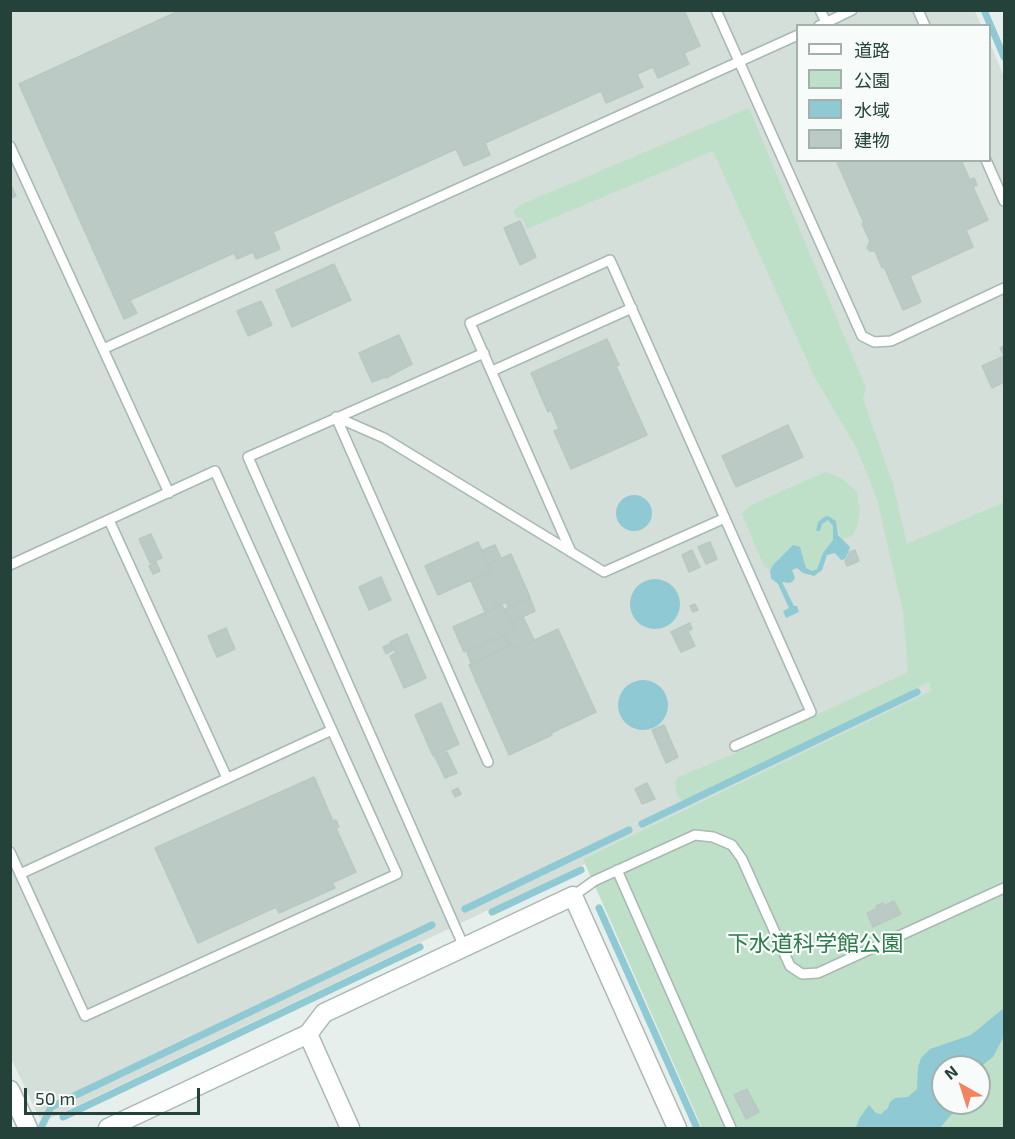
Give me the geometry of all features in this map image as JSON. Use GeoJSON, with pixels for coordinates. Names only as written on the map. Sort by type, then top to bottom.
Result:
{"type":"FeatureCollection","features":[{"type":"Feature","properties":{"kind":"street"},"geometry":{"type":"LineString","coordinates":[[108,1128],[308,1034],[324,1013],[573,896],[676,1128]]}},
{"type":"Feature","properties":{"kind":"street"},"geometry":{"type":"LineString","coordinates":[[308,1034],[350,1128]]}},
{"type":"Feature","properties":{"kind":"street"},"geometry":{"type":"LineString","coordinates":[[10,1090],[28,1128]]}},
{"type":"Feature","properties":{"kind":"lane"},"geometry":{"type":"LineString","coordinates":[[716,10],[862,336],[874,342],[891,341],[1005,288]]}},
{"type":"Feature","properties":{"kind":"lane"},"geometry":{"type":"LineString","coordinates":[[820,10],[822,24],[852,10]]}},
{"type":"Feature","properties":{"kind":"lane"},"geometry":{"type":"LineString","coordinates":[[918,10],[924,24]]}},
{"type":"Feature","properties":{"kind":"lane"},"geometry":{"type":"LineString","coordinates":[[103,349],[796,36]]}},
{"type":"Feature","properties":{"kind":"lane"},"geometry":{"type":"LineString","coordinates":[[10,146],[169,492]]}},
{"type":"Feature","properties":{"kind":"lane"},"geometry":{"type":"LineString","coordinates":[[987,162],[1005,201]]}},
{"type":"Feature","properties":{"kind":"lane"},"geometry":{"type":"LineString","coordinates":[[571,552],[470,323],[610,260],[811,712],[735,746]]}},
{"type":"Feature","properties":{"kind":"lane"},"geometry":{"type":"LineString","coordinates":[[492,371],[632,308]]}},
{"type":"Feature","properties":{"kind":"lane"},"geometry":{"type":"LineString","coordinates":[[464,947],[248,456],[484,353]]}},
{"type":"Feature","properties":{"kind":"lane"},"geometry":{"type":"LineString","coordinates":[[336,417],[384,438],[604,572],[725,518]]}},
{"type":"Feature","properties":{"kind":"lane"},"geometry":{"type":"LineString","coordinates":[[336,417],[488,762]]}},
{"type":"Feature","properties":{"kind":"lane"},"geometry":{"type":"LineString","coordinates":[[10,565],[215,471],[397,874],[85,1016],[10,852]]}},
{"type":"Feature","properties":{"kind":"lane"},"geometry":{"type":"LineString","coordinates":[[109,520],[227,778]]}},
{"type":"Feature","properties":{"kind":"lane"},"geometry":{"type":"LineString","coordinates":[[20,874],[332,730]]}},
{"type":"Feature","properties":{"kind":"lane"},"geometry":{"type":"LineString","coordinates":[[573,896],[594,880],[695,835],[713,837],[732,845],[742,859],[790,966],[802,974],[818,973],[1005,888]]}},
{"type":"Feature","properties":{"kind":"lane"},"geometry":{"type":"LineString","coordinates":[[617,870],[732,1128]]}},
{"type":"Feature","properties":{"kind":"shaded area"},"geometry":{"type":"Polygon","coordinates":[[[10,11],[975,11],[981,24],[796,24],[796,162],[991,162],[991,45],[1004,77],[1004,502],[907,545],[931,692],[583,859],[585,864],[49,1119],[39,1117],[10,1056],[10,11]]]}},
{"type":"Feature","properties":{"kind":"green space","name":"下水道科学館公園"},"geometry":{"type":"Polygon","coordinates":[[[749,108],[866,388],[863,399],[893,484],[907,544],[1004,502],[1004,1128],[702,1128],[583,859],[931,691],[929,682],[682,801],[677,796],[675,782],[678,777],[736,753],[908,672],[903,612],[877,499],[856,447],[814,376],[713,151],[527,229],[522,218],[516,218],[514,211],[520,205],[749,108]]]}},
{"type":"Feature","properties":{"kind":"green space"},"geometry":{"type":"Polygon","coordinates":[[[825,472],[843,479],[857,492],[860,512],[857,527],[852,536],[841,539],[836,522],[824,517],[822,524],[828,520],[833,526],[833,540],[823,553],[817,569],[812,572],[806,568],[789,548],[770,571],[763,564],[742,514],[749,506],[825,472]]]}},
{"type":"Feature","properties":{"kind":"water"},"geometry":{"type":"Polygon","coordinates":[[[634,495],[647,500],[652,513],[647,526],[634,531],[621,526],[616,513],[621,500],[634,495]]]}},
{"type":"Feature","properties":{"kind":"water"},"geometry":{"type":"Polygon","coordinates":[[[828,516],[836,521],[838,535],[850,547],[848,553],[845,559],[841,560],[835,553],[827,555],[822,570],[814,576],[803,573],[797,568],[792,570],[795,578],[793,581],[782,582],[799,612],[786,618],[783,611],[789,608],[778,584],[771,578],[770,571],[793,545],[800,547],[806,568],[812,571],[817,569],[823,553],[833,540],[833,526],[828,520],[822,524],[820,531],[816,531],[818,522],[828,516]]]}},
{"type":"Feature","properties":{"kind":"water"},"geometry":{"type":"Polygon","coordinates":[[[650,579],[660,579],[673,586],[680,599],[680,609],[673,622],[660,629],[650,629],[641,625],[634,618],[630,609],[630,599],[634,590],[641,583],[650,579]]]}},
{"type":"Feature","properties":{"kind":"water"},"geometry":{"type":"Polygon","coordinates":[[[638,680],[648,680],[661,687],[668,700],[668,710],[661,723],[648,730],[638,730],[629,726],[622,719],[618,710],[618,700],[622,691],[629,684],[638,680]]]}},
{"type":"Feature","properties":{"kind":"water"},"geometry":{"type":"Polygon","coordinates":[[[1004,1008],[1004,1036],[991,1059],[991,1055],[931,1055],[931,1115],[951,1115],[940,1128],[856,1128],[859,1119],[869,1105],[876,1113],[881,1114],[895,1098],[908,1097],[917,1089],[918,1067],[921,1058],[930,1049],[971,1035],[1004,1008]]]}},
{"type":"Feature","properties":{"kind":"building"},"geometry":{"type":"Polygon","coordinates":[[[181,10],[684,10],[700,46],[684,53],[689,64],[658,78],[653,67],[637,74],[643,87],[606,103],[601,91],[485,143],[490,155],[464,166],[456,149],[273,232],[280,249],[256,259],[253,252],[237,259],[234,253],[130,300],[137,313],[124,319],[19,84],[181,10]]]}},
{"type":"Feature","properties":{"kind":"building"},"geometry":{"type":"Polygon","coordinates":[[[837,162],[962,162],[970,180],[974,178],[977,185],[973,187],[988,220],[966,230],[973,247],[910,276],[921,302],[903,310],[875,251],[867,248],[870,241],[862,224],[864,223],[837,162]]]}},
{"type":"Feature","properties":{"kind":"building"},"geometry":{"type":"Polygon","coordinates":[[[10,183],[16,196],[10,198],[10,183]]]}},
{"type":"Feature","properties":{"kind":"building"},"geometry":{"type":"Polygon","coordinates":[[[520,221],[536,257],[520,265],[504,228],[520,221]]]}},
{"type":"Feature","properties":{"kind":"building"},"geometry":{"type":"Polygon","coordinates":[[[334,264],[351,300],[292,327],[276,290],[334,264]]]}},
{"type":"Feature","properties":{"kind":"building"},"geometry":{"type":"Polygon","coordinates":[[[261,301],[272,325],[248,336],[237,311],[261,301]]]}},
{"type":"Feature","properties":{"kind":"building"},"geometry":{"type":"Polygon","coordinates":[[[399,335],[412,364],[386,378],[372,382],[359,353],[399,335]]]}},
{"type":"Feature","properties":{"kind":"building"},"geometry":{"type":"Polygon","coordinates":[[[607,339],[619,365],[616,366],[647,435],[571,469],[554,431],[559,429],[551,410],[548,412],[531,373],[607,339]]]}},
{"type":"Feature","properties":{"kind":"building"},"geometry":{"type":"Polygon","coordinates":[[[1004,356],[1004,382],[992,388],[982,366],[1004,356]]]}},
{"type":"Feature","properties":{"kind":"building"},"geometry":{"type":"Polygon","coordinates":[[[788,425],[803,457],[736,487],[722,456],[788,425]]]}},
{"type":"Feature","properties":{"kind":"building"},"geometry":{"type":"Polygon","coordinates":[[[151,534],[162,558],[150,563],[139,539],[151,534]]]}},
{"type":"Feature","properties":{"kind":"building"},"geometry":{"type":"Polygon","coordinates":[[[478,542],[491,571],[438,595],[425,566],[478,542]]]}},
{"type":"Feature","properties":{"kind":"building"},"geometry":{"type":"Polygon","coordinates":[[[710,542],[717,559],[706,564],[698,547],[710,542]]]}},
{"type":"Feature","properties":{"kind":"building"},"geometry":{"type":"Polygon","coordinates":[[[495,545],[501,558],[488,564],[483,550],[495,545]]]}},
{"type":"Feature","properties":{"kind":"building"},"geometry":{"type":"Polygon","coordinates":[[[692,550],[700,567],[689,572],[682,555],[692,550]]]}},
{"type":"Feature","properties":{"kind":"building"},"geometry":{"type":"Polygon","coordinates":[[[855,550],[859,561],[847,566],[845,561],[850,552],[855,550]]]}},
{"type":"Feature","properties":{"kind":"building"},"geometry":{"type":"Polygon","coordinates":[[[511,554],[530,597],[508,607],[506,602],[485,612],[471,581],[493,572],[489,564],[511,554]]]}},
{"type":"Feature","properties":{"kind":"building"},"geometry":{"type":"Polygon","coordinates":[[[156,562],[160,571],[153,574],[149,566],[156,562]]]}},
{"type":"Feature","properties":{"kind":"building"},"geometry":{"type":"Polygon","coordinates":[[[381,577],[391,600],[369,610],[359,587],[381,577]]]}},
{"type":"Feature","properties":{"kind":"building"},"geometry":{"type":"Polygon","coordinates":[[[530,598],[535,611],[511,622],[505,609],[530,598]]]}},
{"type":"Feature","properties":{"kind":"building"},"geometry":{"type":"Polygon","coordinates":[[[695,604],[698,610],[693,612],[690,606],[695,604]]]}},
{"type":"Feature","properties":{"kind":"building"},"geometry":{"type":"Polygon","coordinates":[[[502,605],[514,630],[464,652],[453,627],[502,605]]]}},
{"type":"Feature","properties":{"kind":"building"},"geometry":{"type":"Polygon","coordinates":[[[523,617],[534,640],[516,649],[513,644],[509,646],[505,635],[515,630],[512,623],[523,617]]]}},
{"type":"Feature","properties":{"kind":"building"},"geometry":{"type":"Polygon","coordinates":[[[690,623],[692,629],[688,631],[695,646],[681,652],[671,632],[690,623]]]}},
{"type":"Feature","properties":{"kind":"building"},"geometry":{"type":"Polygon","coordinates":[[[226,628],[235,649],[217,657],[208,636],[226,628]]]}},
{"type":"Feature","properties":{"kind":"building"},"geometry":{"type":"Polygon","coordinates":[[[558,629],[596,712],[509,755],[469,665],[512,645],[516,649],[558,629]]]}},
{"type":"Feature","properties":{"kind":"building"},"geometry":{"type":"Polygon","coordinates":[[[407,634],[426,678],[404,688],[390,656],[396,653],[390,642],[407,634]]]}},
{"type":"Feature","properties":{"kind":"building"},"geometry":{"type":"Polygon","coordinates":[[[504,635],[508,646],[471,663],[467,652],[504,635]]]}},
{"type":"Feature","properties":{"kind":"building"},"geometry":{"type":"Polygon","coordinates":[[[390,644],[393,650],[386,654],[383,647],[390,644]]]}},
{"type":"Feature","properties":{"kind":"building"},"geometry":{"type":"Polygon","coordinates":[[[441,703],[459,744],[433,756],[415,715],[441,703]]]}},
{"type":"Feature","properties":{"kind":"building"},"geometry":{"type":"Polygon","coordinates":[[[664,725],[678,757],[666,763],[652,730],[664,725]]]}},
{"type":"Feature","properties":{"kind":"building"},"geometry":{"type":"Polygon","coordinates":[[[447,752],[457,773],[445,778],[435,757],[447,752]]]}},
{"type":"Feature","properties":{"kind":"building"},"geometry":{"type":"Polygon","coordinates":[[[314,777],[333,821],[336,820],[339,827],[336,828],[356,872],[332,883],[335,888],[279,913],[276,907],[198,943],[155,848],[314,777]]]}},
{"type":"Feature","properties":{"kind":"building"},"geometry":{"type":"Polygon","coordinates":[[[647,783],[655,799],[642,804],[635,789],[647,783]]]}},
{"type":"Feature","properties":{"kind":"building"},"geometry":{"type":"Polygon","coordinates":[[[458,788],[461,794],[455,797],[452,791],[458,788]]]}},
{"type":"Feature","properties":{"kind":"building"},"geometry":{"type":"Polygon","coordinates":[[[894,901],[901,914],[873,927],[867,913],[878,908],[876,906],[883,903],[884,906],[894,901]]]}},
{"type":"Feature","properties":{"kind":"building"},"geometry":{"type":"Polygon","coordinates":[[[747,1089],[759,1112],[746,1119],[734,1095],[747,1089]]]}},
{"type":"Feature","properties":{"kind":"waterway"},"geometry":{"type":"LineString","coordinates":[[984,10],[990,24]]}},
{"type":"Feature","properties":{"kind":"waterway"},"geometry":{"type":"LineString","coordinates":[[991,26],[1004,57]]}},
{"type":"Feature","properties":{"kind":"waterway"},"geometry":{"type":"LineString","coordinates":[[642,824],[917,692]]}},
{"type":"Feature","properties":{"kind":"waterway"},"geometry":{"type":"LineString","coordinates":[[465,909],[629,830]]}},
{"type":"Feature","properties":{"kind":"waterway"},"geometry":{"type":"LineString","coordinates":[[492,912],[581,870]]}},
{"type":"Feature","properties":{"kind":"waterway"},"geometry":{"type":"LineString","coordinates":[[599,908],[697,1128]]}},
{"type":"Feature","properties":{"kind":"waterway"},"geometry":{"type":"LineString","coordinates":[[41,1128],[51,1107],[432,925]]}},
{"type":"Feature","properties":{"kind":"waterway"},"geometry":{"type":"LineString","coordinates":[[63,1117],[420,947]]}}]}
